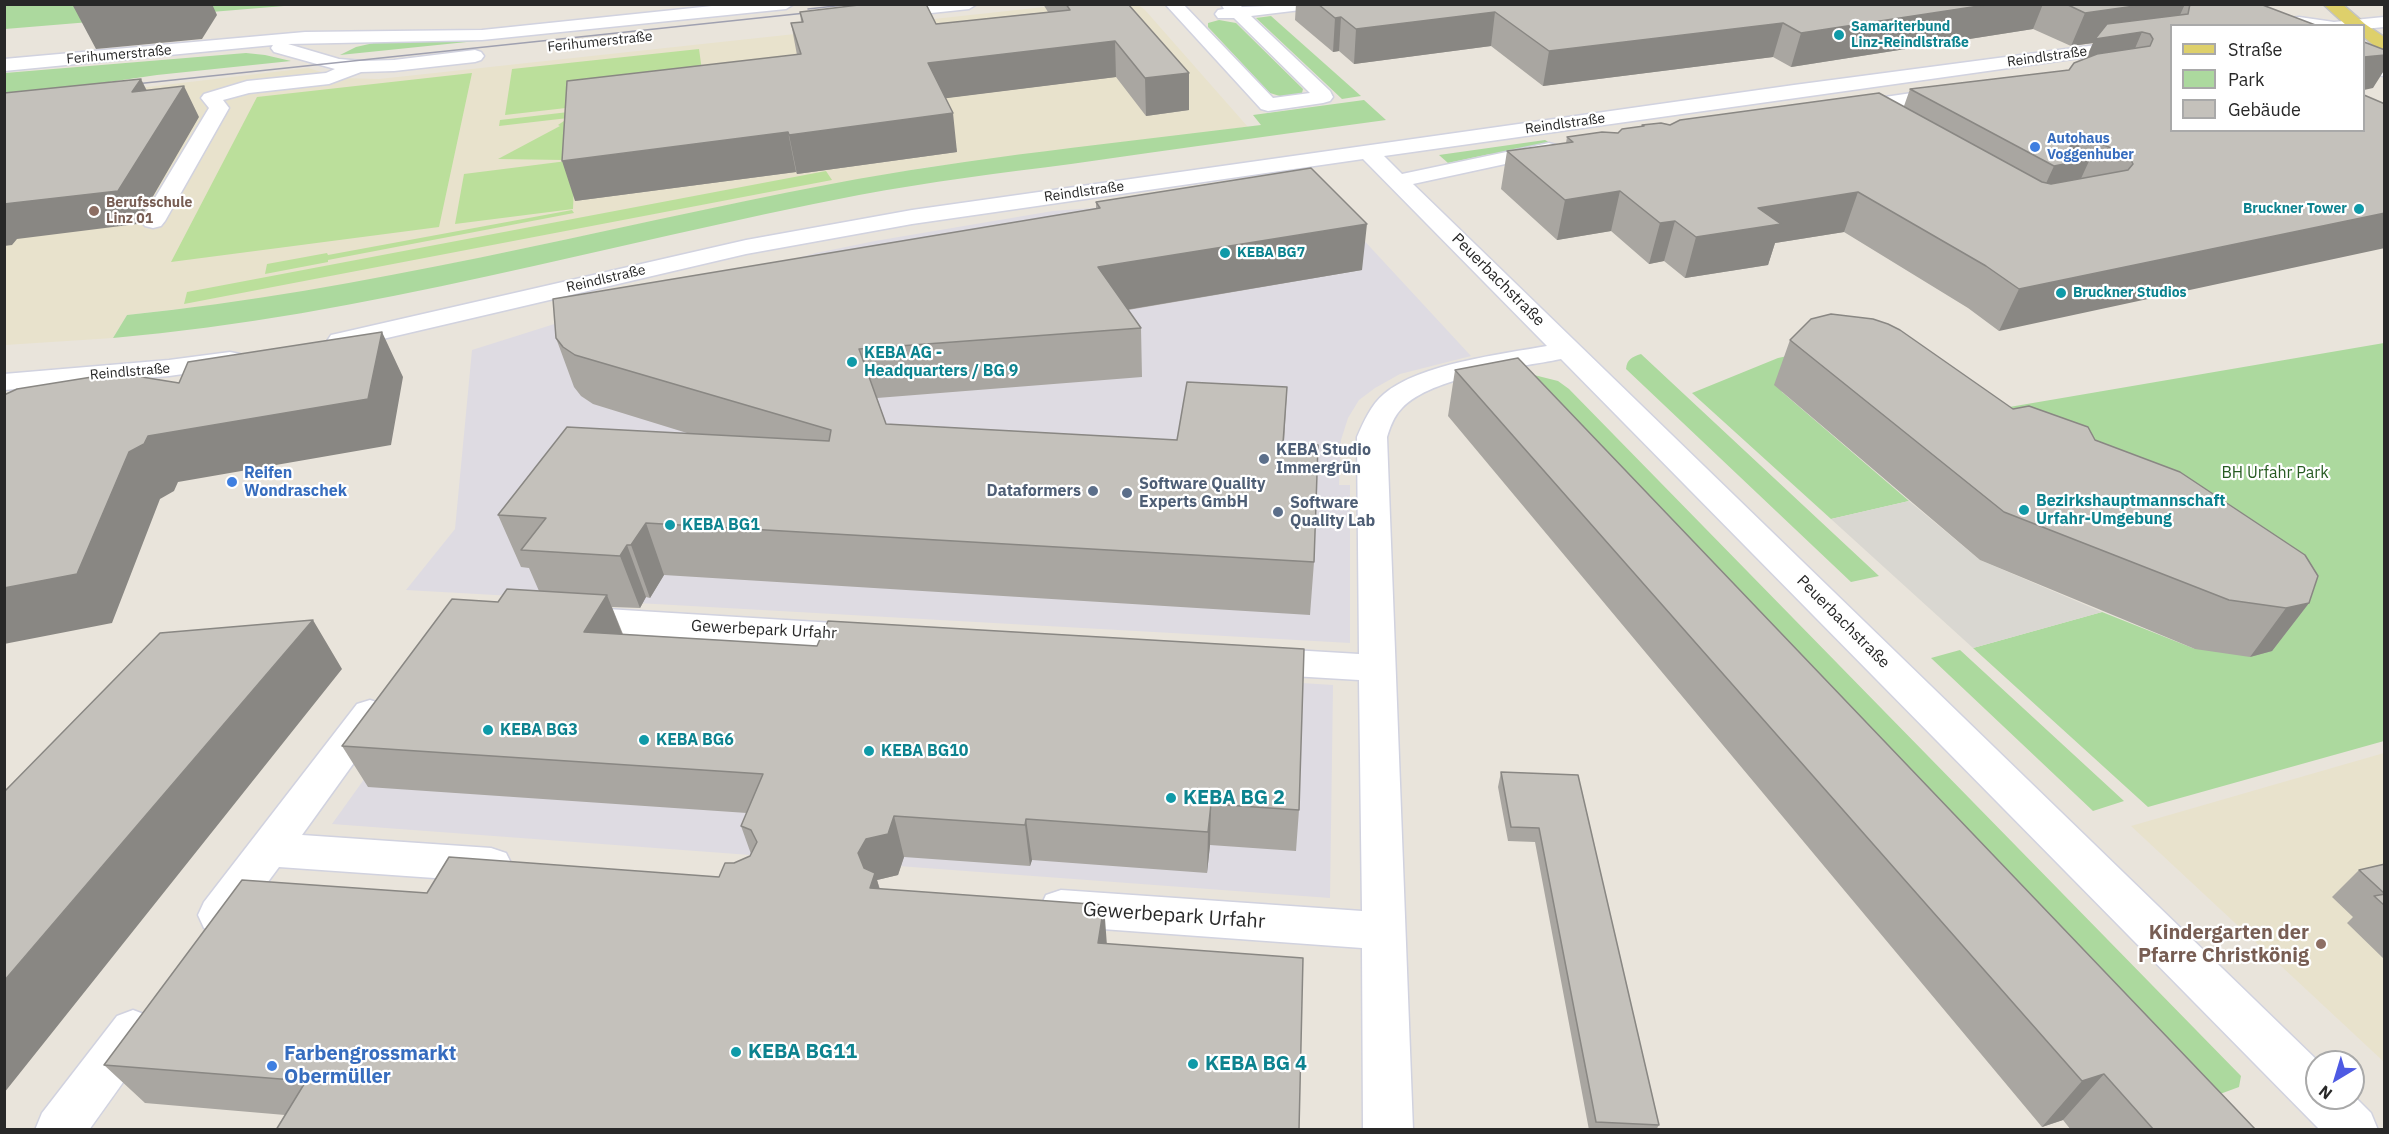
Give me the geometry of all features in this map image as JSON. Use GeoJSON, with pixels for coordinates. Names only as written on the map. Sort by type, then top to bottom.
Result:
{"type":"FeatureCollection","features":[{"type":"Feature","properties":{"kind":"main road"},"geometry":{"type":"LineString","coordinates":[[2331,4],[2353,24]]}},
{"type":"Feature","properties":{"kind":"main road"},"geometry":{"type":"LineString","coordinates":[[2365,32],[2385,45]]}},
{"type":"Feature","properties":{"kind":"street","name":"Ferihumerstraße"},"geometry":{"type":"LineString","coordinates":[[4,65],[290,38],[482,35],[786,4]]}},
{"type":"Feature","properties":{"kind":"street"},"geometry":{"type":"LineString","coordinates":[[864,15],[969,4]]}},
{"type":"Feature","properties":{"kind":"street"},"geometry":{"type":"LineString","coordinates":[[1173,4],[1268,105],[1323,98],[1323,95],[1233,9]]}},
{"type":"Feature","properties":{"kind":"street"},"geometry":{"type":"LineString","coordinates":[[1186,18],[1233,9],[1309,4]]}},
{"type":"Feature","properties":{"kind":"street"},"geometry":{"type":"LineString","coordinates":[[2279,24],[2299,22],[2314,24]]}},
{"type":"Feature","properties":{"kind":"street"},"geometry":{"type":"LineString","coordinates":[[2365,25],[2385,22]]}},
{"type":"Feature","properties":{"kind":"street"},"geometry":{"type":"LineString","coordinates":[[315,56],[358,37]]}},
{"type":"Feature","properties":{"kind":"street","name":"Reindlstraße"},"geometry":{"type":"LineString","coordinates":[[318,346],[400,329],[746,247],[838,229],[974,207],[1368,152],[1565,138],[1612,117],[2170,40]]}},
{"type":"Feature","properties":{"kind":"street","name":"Ferihumerstraße"},"geometry":{"type":"LineString","coordinates":[[234,45],[284,48],[342,66],[358,67],[496,54]]}},
{"type":"Feature","properties":{"kind":"street"},"geometry":{"type":"LineString","coordinates":[[2027,60],[2055,72]]}},
{"type":"Feature","properties":{"kind":"street"},"geometry":{"type":"LineString","coordinates":[[153,221],[219,108],[201,98],[247,87],[329,78],[358,67]]}},
{"type":"Feature","properties":{"kind":"street"},"geometry":{"type":"LineString","coordinates":[[2365,68],[2385,70]]}},
{"type":"Feature","properties":{"kind":"street"},"geometry":{"type":"LineString","coordinates":[[1879,126],[1848,108],[1932,96],[1951,106],[1975,103]]}},
{"type":"Feature","properties":{"kind":"street"},"geometry":{"type":"LineString","coordinates":[[1666,109],[1692,127]]}},
{"type":"Feature","properties":{"kind":"street"},"geometry":{"type":"LineString","coordinates":[[1612,117],[1630,132]]}},
{"type":"Feature","properties":{"kind":"street"},"geometry":{"type":"LineString","coordinates":[[1398,182],[1565,138]]}},
{"type":"Feature","properties":{"kind":"street","name":"Peuerbachstraße"},"geometry":{"type":"LineString","coordinates":[[1368,152],[2305,1081]]}},
{"type":"Feature","properties":{"kind":"street"},"geometry":{"type":"LineString","coordinates":[[1388,1130],[1372,437],[1380,416],[1396,398],[1414,387],[1441,376],[1568,350]]}},
{"type":"Feature","properties":{"kind":"street","name":"Reindlstraße"},"geometry":{"type":"LineString","coordinates":[[4,382],[169,368],[255,357]]}},
{"type":"Feature","properties":{"kind":"street","name":"Gewerbepark Urfahr"},"geometry":{"type":"LineString","coordinates":[[542,617],[900,639]]}},
{"type":"Feature","properties":{"kind":"street"},"geometry":{"type":"LineString","coordinates":[[1222,658],[1377,668]]}},
{"type":"Feature","properties":{"kind":"street"},"geometry":{"type":"LineString","coordinates":[[199,942],[390,687]]}},
{"type":"Feature","properties":{"kind":"street"},"geometry":{"type":"LineString","coordinates":[[269,849],[526,868]]}},
{"type":"Feature","properties":{"kind":"street","name":"Gewerbepark Urfahr"},"geometry":{"type":"LineString","coordinates":[[1020,905],[1384,932]]}},
{"type":"Feature","properties":{"kind":"street"},"geometry":{"type":"LineString","coordinates":[[59,1130],[150,1008]]}},
{"type":"Feature","properties":{"kind":"street"},"geometry":{"type":"LineString","coordinates":[[2334,1110],[2354,1130]]}},
{"type":"Feature","properties":{"kind":"shaded area"},"geometry":{"type":"Polygon","coordinates":[[[1137,4],[1145,10],[1248,127],[922,168],[734,204],[370,281],[241,302],[127,315],[113,338],[5,345],[5,107],[308,68],[342,78],[379,79],[1063,5],[1137,4]]]}},
{"type":"Feature","properties":{"kind":"shaded area"},"geometry":{"type":"Polygon","coordinates":[[[1309,181],[1471,356],[1400,374],[1359,400],[1348,418],[1341,440],[1339,485],[1350,485],[1350,643],[406,590],[455,529],[472,350],[583,315],[816,253],[875,241],[1053,211],[1105,207],[1309,181]]]}},
{"type":"Feature","properties":{"kind":"shaded area"},"geometry":{"type":"Polygon","coordinates":[[[1909,501],[1980,560],[2102,612],[1973,648],[1831,519],[1909,501]]]}},
{"type":"Feature","properties":{"kind":"shaded area"},"geometry":{"type":"Polygon","coordinates":[[[471,630],[1333,685],[1330,898],[332,824],[471,630]]]}},
{"type":"Feature","properties":{"kind":"shaded area","name":"Kindergarten der Pfarre Christkönig"},"geometry":{"type":"Polygon","coordinates":[[[2384,753],[2384,1062],[2131,826],[2384,753]]]}},
{"type":"Feature","properties":{"kind":"green space"},"geometry":{"type":"Polygon","coordinates":[[[5,5],[296,5],[5,29],[5,5]]]}},
{"type":"Feature","properties":{"kind":"green space"},"geometry":{"type":"Polygon","coordinates":[[[1271,16],[1361,96],[1342,99],[1256,18],[1271,16]]]}},
{"type":"Feature","properties":{"kind":"green space"},"geometry":{"type":"Polygon","coordinates":[[[1219,20],[1236,23],[1303,89],[1302,93],[1283,97],[1270,93],[1208,27],[1208,23],[1219,20]]]}},
{"type":"Feature","properties":{"kind":"green space"},"geometry":{"type":"Polygon","coordinates":[[[525,36],[340,55],[356,47],[378,42],[468,41],[525,36]]]}},
{"type":"Feature","properties":{"kind":"green space"},"geometry":{"type":"Polygon","coordinates":[[[699,49],[705,92],[505,115],[512,69],[699,49]]]}},
{"type":"Feature","properties":{"kind":"green space"},"geometry":{"type":"Polygon","coordinates":[[[246,53],[291,61],[157,75],[5,97],[5,73],[246,53]]]}},
{"type":"Feature","properties":{"kind":"green space"},"geometry":{"type":"Polygon","coordinates":[[[472,73],[439,227],[171,262],[257,97],[472,73]]]}},
{"type":"Feature","properties":{"kind":"green space"},"geometry":{"type":"Polygon","coordinates":[[[714,95],[715,101],[499,126],[500,120],[714,95]]]}},
{"type":"Feature","properties":{"kind":"green space"},"geometry":{"type":"Polygon","coordinates":[[[1364,100],[1386,120],[885,190],[395,296],[207,328],[113,338],[127,315],[304,291],[393,275],[884,174],[1046,151],[1261,125],[1253,115],[1364,100]]]}},
{"type":"Feature","properties":{"kind":"green space"},"geometry":{"type":"Polygon","coordinates":[[[564,121],[572,122],[564,160],[498,159],[560,126],[558,125],[564,121]]]}},
{"type":"Feature","properties":{"kind":"green space"},"geometry":{"type":"Polygon","coordinates":[[[1545,140],[1552,144],[1495,157],[1490,154],[1448,163],[1439,155],[1545,140]]]}},
{"type":"Feature","properties":{"kind":"green space"},"geometry":{"type":"Polygon","coordinates":[[[575,160],[573,209],[455,224],[464,174],[575,160]]]}},
{"type":"Feature","properties":{"kind":"green space"},"geometry":{"type":"Polygon","coordinates":[[[826,171],[832,180],[184,304],[187,292],[826,171]]]}},
{"type":"Feature","properties":{"kind":"green space"},"geometry":{"type":"Polygon","coordinates":[[[572,210],[574,213],[265,274],[267,264],[572,210]]]}},
{"type":"Feature","properties":{"kind":"green space","name":"BH Urfahr Park"},"geometry":{"type":"Polygon","coordinates":[[[2384,343],[2384,741],[2148,807],[1973,648],[2102,612],[2195,649],[1779,383],[1782,392],[1909,501],[1831,519],[1692,393],[1778,358],[1806,352],[1986,411],[2384,343]]]}},
{"type":"Feature","properties":{"kind":"green space"},"geometry":{"type":"Polygon","coordinates":[[[1641,354],[1879,576],[1851,582],[1626,369],[1630,359],[1641,354]]]}},
{"type":"Feature","properties":{"kind":"green space"},"geometry":{"type":"Polygon","coordinates":[[[1534,375],[1558,381],[1569,389],[2241,1076],[2239,1087],[2201,1101],[1534,375]]]}},
{"type":"Feature","properties":{"kind":"green space"},"geometry":{"type":"Polygon","coordinates":[[[1960,650],[2124,801],[2093,811],[1931,658],[1960,650]]]}},
{"type":"Feature","properties":{"kind":"building"},"geometry":{"type":"Polygon","coordinates":[[[867,4],[926,4],[936,24],[1070,10],[1066,4],[1128,4],[1189,73],[1145,78],[1115,41],[928,63],[953,113],[789,135],[788,132],[562,161],[567,81],[801,54],[791,23],[803,22],[800,12],[867,4]]]}},
{"type":"Feature","properties":{"kind":"building"},"geometry":{"type":"Polygon","coordinates":[[[1318,4],[1992,4],[1801,33],[1783,23],[1549,51],[1495,12],[1356,29],[1341,17],[1335,18],[1318,4]]]}},
{"type":"Feature","properties":{"kind":"building"},"geometry":{"type":"Polygon","coordinates":[[[2066,4],[2149,4],[2085,13],[2066,4]]]}},
{"type":"Feature","properties":{"kind":"building"},"geometry":{"type":"Polygon","coordinates":[[[2190,4],[2260,4],[2313,24],[2170,24],[2170,132],[2365,132],[2365,95],[2385,104],[2385,213],[2019,289],[1986,266],[1858,192],[1758,208],[1781,224],[1696,237],[1675,221],[1660,223],[1620,191],[1565,200],[1507,151],[1573,142],[1567,137],[1602,132],[1618,133],[1622,129],[1644,126],[1642,125],[1661,123],[1670,125],[1680,120],[1879,93],[2042,182],[2051,184],[2128,170],[2133,164],[2129,156],[2084,136],[2073,139],[2070,146],[2074,151],[2090,159],[2054,166],[1910,89],[2069,70],[2074,63],[2097,54],[2150,46],[2153,39],[2150,34],[2142,32],[2095,39],[2107,24],[2188,14],[2190,4]]]}},
{"type":"Feature","properties":{"kind":"building"},"geometry":{"type":"Polygon","coordinates":[[[2365,42],[2385,50],[2385,55],[2365,57],[2365,42]]]}},
{"type":"Feature","properties":{"kind":"building"},"geometry":{"type":"Polygon","coordinates":[[[141,79],[132,92],[184,86],[118,191],[4,204],[4,93],[141,79]]]}},
{"type":"Feature","properties":{"kind":"building"},"geometry":{"type":"Polygon","coordinates":[[[1311,168],[1367,224],[1098,267],[1141,328],[859,349],[886,424],[1177,440],[1187,382],[1287,387],[1283,443],[1318,445],[1314,562],[646,523],[631,545],[627,545],[620,556],[521,550],[546,518],[498,515],[567,427],[829,441],[831,430],[575,355],[563,347],[556,338],[553,299],[1100,208],[1096,202],[1311,168]]]}},
{"type":"Feature","properties":{"kind":"building"},"geometry":{"type":"Polygon","coordinates":[[[1831,314],[1873,319],[1888,324],[2013,409],[2029,406],[2088,427],[2095,440],[2180,472],[2305,555],[2318,576],[2309,603],[2286,608],[2229,600],[2004,512],[1790,340],[1811,319],[1831,314]]]}},
{"type":"Feature","properties":{"kind":"building"},"geometry":{"type":"Polygon","coordinates":[[[382,332],[368,399],[148,436],[144,444],[129,452],[77,574],[4,588],[4,395],[17,389],[117,373],[179,383],[188,362],[382,332]]]}},
{"type":"Feature","properties":{"kind":"building"},"geometry":{"type":"Polygon","coordinates":[[[1518,358],[2256,1130],[2154,1130],[2104,1074],[2082,1081],[1455,370],[1518,358]]]}},
{"type":"Feature","properties":{"kind":"building"},"geometry":{"type":"Polygon","coordinates":[[[507,589],[607,595],[584,632],[817,646],[828,621],[1304,649],[1299,810],[1211,804],[1208,832],[1026,819],[1025,825],[894,816],[888,834],[866,839],[858,853],[864,868],[875,873],[870,888],[1104,905],[1098,943],[1303,958],[1299,1130],[276,1130],[306,1081],[104,1065],[242,880],[427,893],[449,857],[719,877],[725,863],[734,863],[750,856],[757,842],[751,830],[741,826],[763,774],[342,746],[452,599],[498,602],[507,589]]]}},
{"type":"Feature","properties":{"kind":"building"},"geometry":{"type":"Polygon","coordinates":[[[313,620],[4,981],[4,792],[160,633],[313,620]]]}},
{"type":"Feature","properties":{"kind":"building"},"geometry":{"type":"Polygon","coordinates":[[[1501,772],[1578,775],[1659,1125],[1596,1122],[1539,828],[1511,827],[1501,772]]]}},
{"type":"Feature","properties":{"kind":"building"},"geometry":{"type":"Polygon","coordinates":[[[2385,864],[2385,894],[2359,870],[2385,864]]]}},
{"type":"Feature","properties":{"kind":"building"},"geometry":{"type":"Polygon","coordinates":[[[2385,894],[2385,906],[2374,896],[2385,894]]]}},
{"type":"Feature","properties":{"kind":"tram line"},"geometry":{"type":"LineString","coordinates":[[808,9],[853,4]]}},
{"type":"Feature","properties":{"kind":"tram line"},"geometry":{"type":"LineString","coordinates":[[126,85],[815,12]]}},
{"type":"Feature","properties":{"kind":"place","name":"Samariterbund Linz-Reindlstraße"},"geometry":{"type":"Point","coordinates":[1839,35]}},
{"type":"Feature","properties":{"kind":"place","name":"Autohaus Voggenhuber"},"geometry":{"type":"Point","coordinates":[2035,147]}},
{"type":"Feature","properties":{"kind":"place","name":"Bruckner Tower"},"geometry":{"type":"Point","coordinates":[2359,209]}},
{"type":"Feature","properties":{"kind":"place","name":"Berufsschule Linz 01"},"geometry":{"type":"Point","coordinates":[94,211]}},
{"type":"Feature","properties":{"kind":"place","name":"KEBA BG7"},"geometry":{"type":"Point","coordinates":[1225,253]}},
{"type":"Feature","properties":{"kind":"place","name":"Bruckner Studios"},"geometry":{"type":"Point","coordinates":[2061,293]}},
{"type":"Feature","properties":{"kind":"place","name":"KEBA AG - Headquarters / BG 9"},"geometry":{"type":"Point","coordinates":[852,362]}},
{"type":"Feature","properties":{"kind":"place","name":"KEBA Studio Immergrün"},"geometry":{"type":"Point","coordinates":[1264,459]}},
{"type":"Feature","properties":{"kind":"place","name":"Reifen Wondraschek"},"geometry":{"type":"Point","coordinates":[232,482]}},
{"type":"Feature","properties":{"kind":"place","name":"Dataformers"},"geometry":{"type":"Point","coordinates":[1093,491]}},
{"type":"Feature","properties":{"kind":"place","name":"Software Quality Experts GmbH"},"geometry":{"type":"Point","coordinates":[1127,493]}},
{"type":"Feature","properties":{"kind":"place","name":"Bezirkshauptmannschaft Urfahr-Umgebung"},"geometry":{"type":"Point","coordinates":[2024,510]}},
{"type":"Feature","properties":{"kind":"place","name":"Software Quality Lab"},"geometry":{"type":"Point","coordinates":[1278,512]}},
{"type":"Feature","properties":{"kind":"place","name":"KEBA BG1"},"geometry":{"type":"Point","coordinates":[670,525]}},
{"type":"Feature","properties":{"kind":"place","name":"KEBA BG3"},"geometry":{"type":"Point","coordinates":[488,730]}},
{"type":"Feature","properties":{"kind":"place","name":"KEBA BG6"},"geometry":{"type":"Point","coordinates":[644,740]}},
{"type":"Feature","properties":{"kind":"place","name":"KEBA BG10"},"geometry":{"type":"Point","coordinates":[869,751]}},
{"type":"Feature","properties":{"kind":"place","name":"KEBA BG 2"},"geometry":{"type":"Point","coordinates":[1171,798]}},
{"type":"Feature","properties":{"kind":"place","name":"Kindergarten der Pfarre Christkönig"},"geometry":{"type":"Point","coordinates":[2321,944]}},
{"type":"Feature","properties":{"kind":"place","name":"KEBA BG11"},"geometry":{"type":"Point","coordinates":[736,1052]}},
{"type":"Feature","properties":{"kind":"place","name":"KEBA BG 4"},"geometry":{"type":"Point","coordinates":[1193,1064]}},
{"type":"Feature","properties":{"kind":"place","name":"Farbengrossmarkt Obermüller"},"geometry":{"type":"Point","coordinates":[272,1066]}}]}
